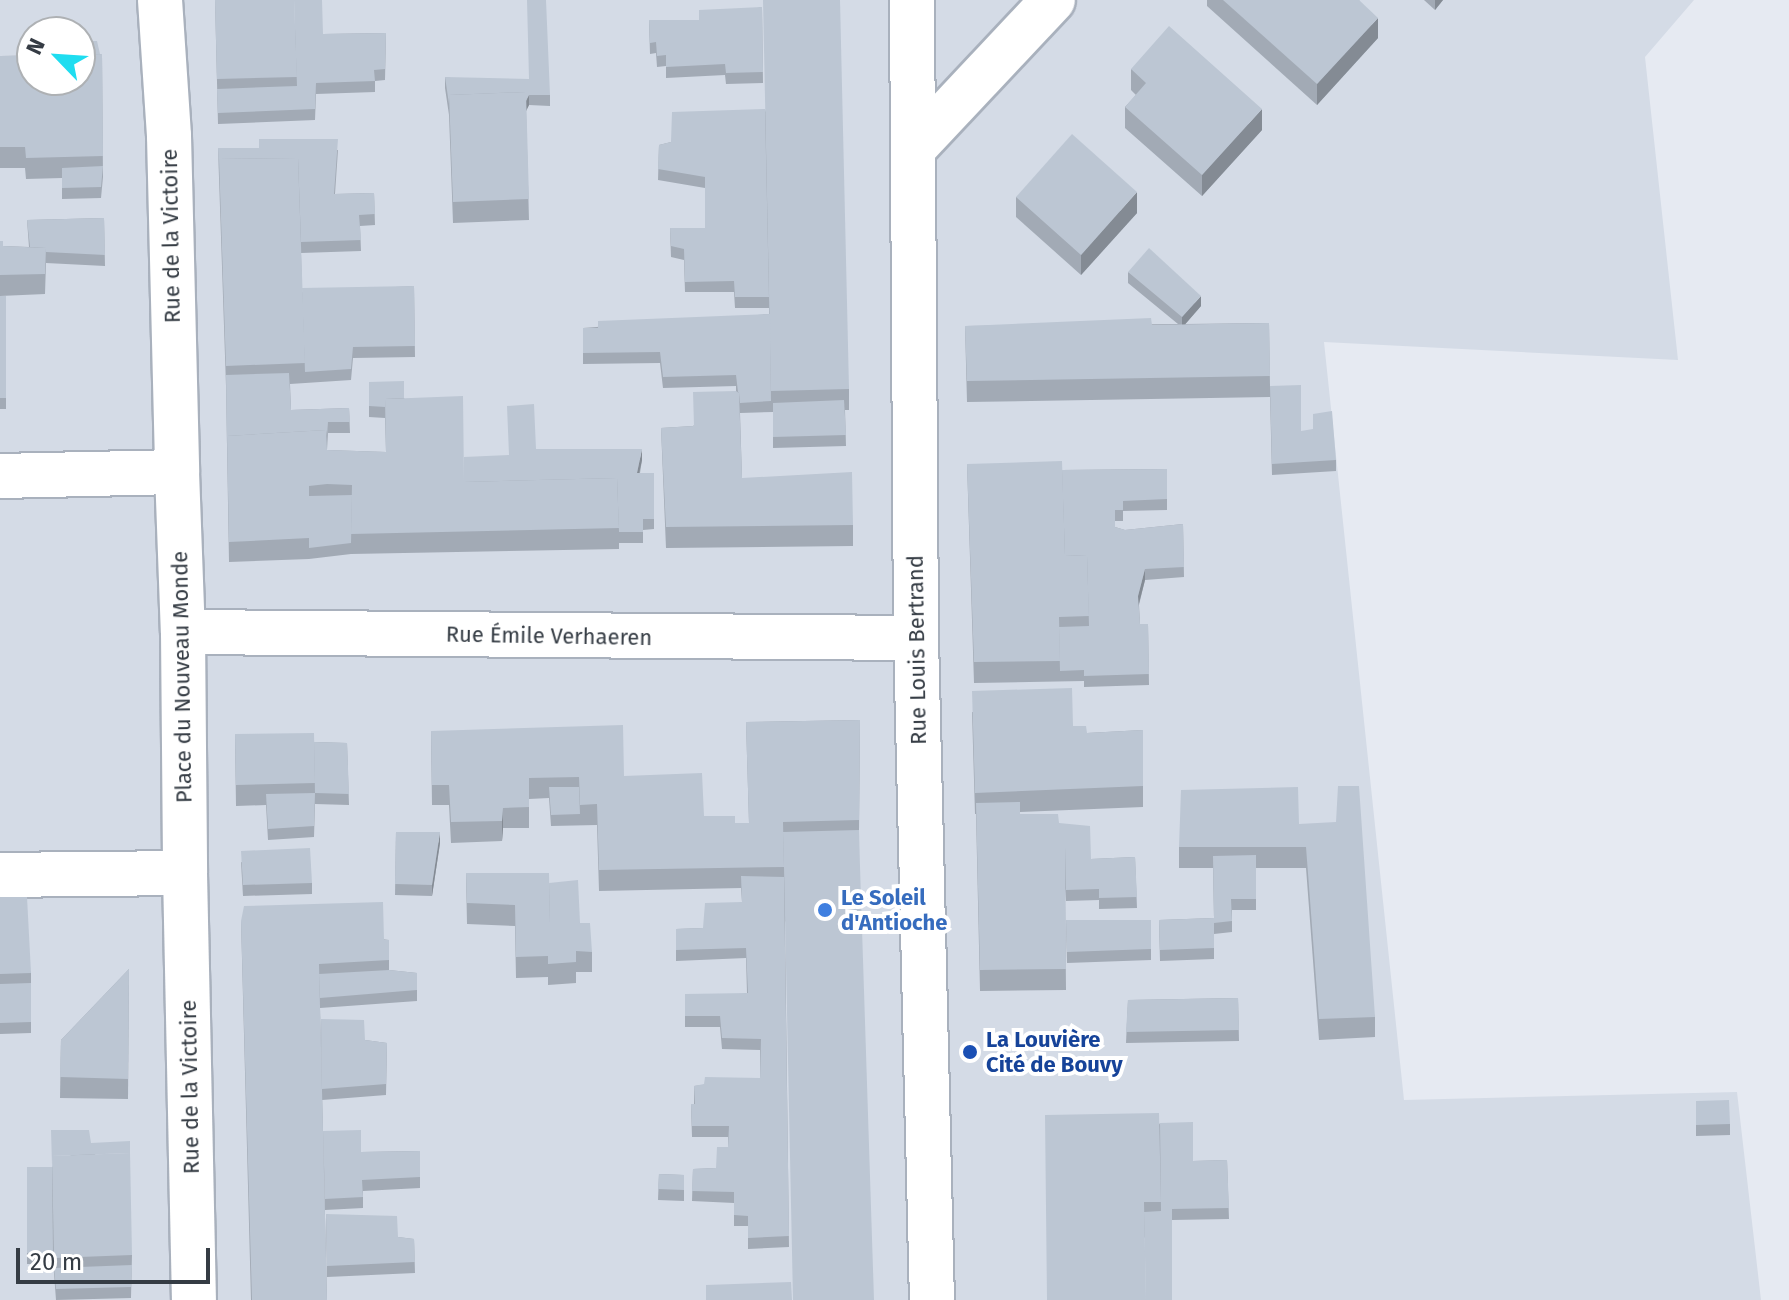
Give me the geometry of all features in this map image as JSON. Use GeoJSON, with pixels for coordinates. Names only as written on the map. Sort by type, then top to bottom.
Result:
{"type":"FeatureCollection","features":[{"type":"Feature","properties":{"kind":"street","name":"Rue de la Victoire"},"geometry":{"type":"LineString","coordinates":[[160,0],[169,136],[177,472]]}},
{"type":"Feature","properties":{"kind":"street","name":"Rue Louis Bertrand"},"geometry":{"type":"LineString","coordinates":[[912,0],[916,146],[916,638],[932,1300]]}},
{"type":"Feature","properties":{"kind":"street"},"geometry":{"type":"LineString","coordinates":[[916,146],[1053,0]]}},
{"type":"Feature","properties":{"kind":"street"},"geometry":{"type":"LineString","coordinates":[[0,476],[177,472]]}},
{"type":"Feature","properties":{"kind":"street","name":"Place du Nouveau Monde"},"geometry":{"type":"LineString","coordinates":[[177,472],[183,632],[185,873]]}},
{"type":"Feature","properties":{"kind":"street","name":"Rue Émile Verhaeren"},"geometry":{"type":"LineString","coordinates":[[183,632],[916,638]]}},
{"type":"Feature","properties":{"kind":"street","name":"Rue de la Victoire"},"geometry":{"type":"LineString","coordinates":[[185,873],[194,1300]]}},
{"type":"Feature","properties":{"kind":"street"},"geometry":{"type":"LineString","coordinates":[[0,875],[185,873]]}},
{"type":"Feature","properties":{"kind":"shaded area"},"geometry":{"type":"Polygon","coordinates":[[[0,0],[1694,0],[1645,57],[1678,360],[1324,342],[1404,1100],[1737,1092],[1761,1300],[0,1300],[0,0]]]}},
{"type":"Feature","properties":{"kind":"building"},"geometry":{"type":"Polygon","coordinates":[[[215,0],[294,0],[297,77],[217,79],[215,0]]]}},
{"type":"Feature","properties":{"kind":"building"},"geometry":{"type":"Polygon","coordinates":[[[294,0],[322,0],[323,34],[386,33],[385,69],[374,70],[375,81],[316,83],[315,109],[218,113],[217,89],[297,86],[294,0]]]}},
{"type":"Feature","properties":{"kind":"building"},"geometry":{"type":"Polygon","coordinates":[[[527,0],[546,0],[550,95],[529,95],[526,101],[526,92],[449,95],[449,104],[445,77],[529,79],[527,0]]]}},
{"type":"Feature","properties":{"kind":"building"},"geometry":{"type":"Polygon","coordinates":[[[763,0],[840,0],[849,389],[771,391],[763,0]]]}},
{"type":"Feature","properties":{"kind":"building"},"geometry":{"type":"Polygon","coordinates":[[[1223,0],[1359,0],[1378,18],[1317,84],[1223,0]]]}},
{"type":"Feature","properties":{"kind":"building"},"geometry":{"type":"Polygon","coordinates":[[[762,7],[763,72],[726,73],[725,64],[666,67],[666,55],[657,56],[656,42],[650,43],[649,20],[699,20],[699,10],[762,7]]]}},
{"type":"Feature","properties":{"kind":"building"},"geometry":{"type":"Polygon","coordinates":[[[1169,26],[1262,109],[1202,175],[1125,107],[1146,83],[1131,69],[1169,26]]]}},
{"type":"Feature","properties":{"kind":"building"},"geometry":{"type":"Polygon","coordinates":[[[96,54],[102,54],[103,156],[26,158],[25,147],[0,147],[0,56],[16,56],[16,96],[96,96],[96,54]]]}},
{"type":"Feature","properties":{"kind":"building"},"geometry":{"type":"Polygon","coordinates":[[[526,92],[529,199],[453,202],[449,95],[526,92]]]}},
{"type":"Feature","properties":{"kind":"building"},"geometry":{"type":"Polygon","coordinates":[[[765,109],[769,297],[735,297],[734,281],[685,282],[684,249],[671,246],[670,228],[705,228],[705,177],[658,169],[659,145],[671,142],[672,112],[765,109]]]}},
{"type":"Feature","properties":{"kind":"building"},"geometry":{"type":"Polygon","coordinates":[[[1072,134],[1137,192],[1081,255],[1016,197],[1072,134]]]}},
{"type":"Feature","properties":{"kind":"building"},"geometry":{"type":"Polygon","coordinates":[[[259,139],[338,139],[334,194],[374,193],[375,214],[359,215],[361,240],[301,242],[298,158],[219,159],[219,169],[218,148],[259,148],[259,139]]]}},
{"type":"Feature","properties":{"kind":"building"},"geometry":{"type":"Polygon","coordinates":[[[298,158],[305,363],[226,366],[219,159],[298,158]]]}},
{"type":"Feature","properties":{"kind":"building"},"geometry":{"type":"Polygon","coordinates":[[[103,166],[101,187],[62,188],[62,168],[103,166]]]}},
{"type":"Feature","properties":{"kind":"building"},"geometry":{"type":"Polygon","coordinates":[[[104,218],[105,255],[46,252],[46,248],[30,247],[27,220],[104,218]]]}},
{"type":"Feature","properties":{"kind":"building"},"geometry":{"type":"Polygon","coordinates":[[[0,241],[3,241],[3,246],[46,248],[45,274],[0,275],[0,241]]]}},
{"type":"Feature","properties":{"kind":"building"},"geometry":{"type":"Polygon","coordinates":[[[1149,248],[1201,296],[1182,317],[1128,272],[1149,248]]]}},
{"type":"Feature","properties":{"kind":"building"},"geometry":{"type":"Polygon","coordinates":[[[414,286],[415,346],[353,347],[351,369],[305,372],[302,288],[414,286]]]}},
{"type":"Feature","properties":{"kind":"building"},"geometry":{"type":"Polygon","coordinates":[[[0,296],[6,296],[6,398],[0,398],[0,296]]]}},
{"type":"Feature","properties":{"kind":"building"},"geometry":{"type":"Polygon","coordinates":[[[770,314],[771,401],[740,403],[736,375],[663,377],[660,352],[583,353],[583,328],[598,328],[598,321],[770,314]]]}},
{"type":"Feature","properties":{"kind":"building"},"geometry":{"type":"Polygon","coordinates":[[[1151,318],[1152,325],[1269,323],[1270,376],[967,381],[965,326],[1151,318]]]}},
{"type":"Feature","properties":{"kind":"building"},"geometry":{"type":"Polygon","coordinates":[[[289,373],[291,410],[349,408],[350,422],[328,422],[327,436],[326,430],[227,436],[227,446],[226,375],[289,373]]]}},
{"type":"Feature","properties":{"kind":"building"},"geometry":{"type":"Polygon","coordinates":[[[404,381],[404,398],[385,399],[385,407],[369,406],[369,382],[404,381]]]}},
{"type":"Feature","properties":{"kind":"building"},"geometry":{"type":"Polygon","coordinates":[[[1301,385],[1301,431],[1313,429],[1313,414],[1332,411],[1336,460],[1272,464],[1270,386],[1301,385]]]}},
{"type":"Feature","properties":{"kind":"building"},"geometry":{"type":"Polygon","coordinates":[[[693,392],[739,393],[742,478],[852,472],[853,525],[666,527],[661,428],[694,426],[693,392]]]}},
{"type":"Feature","properties":{"kind":"building"},"geometry":{"type":"Polygon","coordinates":[[[463,396],[464,482],[617,478],[619,528],[351,534],[352,485],[327,484],[309,486],[309,538],[229,542],[227,436],[326,430],[327,450],[386,452],[385,399],[463,396]]]}},
{"type":"Feature","properties":{"kind":"building"},"geometry":{"type":"Polygon","coordinates":[[[844,400],[846,435],[773,437],[773,403],[844,400]]]}},
{"type":"Feature","properties":{"kind":"building"},"geometry":{"type":"Polygon","coordinates":[[[534,404],[536,449],[642,449],[637,473],[654,473],[654,519],[643,519],[643,532],[619,532],[617,478],[464,482],[464,457],[509,455],[507,406],[534,404]]]}},
{"type":"Feature","properties":{"kind":"building"},"geometry":{"type":"Polygon","coordinates":[[[1062,461],[1065,555],[1087,556],[1089,616],[1059,617],[1060,661],[974,662],[967,464],[1062,461]]]}},
{"type":"Feature","properties":{"kind":"building"},"geometry":{"type":"Polygon","coordinates":[[[1167,469],[1167,499],[1123,501],[1123,510],[1115,510],[1115,527],[1125,530],[1183,524],[1184,567],[1145,569],[1138,596],[1140,624],[1148,624],[1149,674],[1084,676],[1084,670],[1060,671],[1059,627],[1089,626],[1087,556],[1065,555],[1062,470],[1167,469]]]}},
{"type":"Feature","properties":{"kind":"building"},"geometry":{"type":"Polygon","coordinates":[[[352,495],[351,543],[309,548],[309,496],[352,495]]]}},
{"type":"Feature","properties":{"kind":"building"},"geometry":{"type":"Polygon","coordinates":[[[1072,688],[1073,726],[1086,726],[1087,733],[1143,730],[1143,786],[975,793],[972,691],[1072,688]]]}},
{"type":"Feature","properties":{"kind":"building"},"geometry":{"type":"Polygon","coordinates":[[[860,720],[859,820],[783,822],[784,867],[599,870],[597,804],[580,805],[579,777],[529,778],[529,807],[503,808],[502,821],[451,822],[449,785],[432,785],[431,731],[623,725],[624,776],[702,773],[704,816],[735,816],[735,823],[749,823],[746,722],[860,720]]]}},
{"type":"Feature","properties":{"kind":"building"},"geometry":{"type":"Polygon","coordinates":[[[314,733],[315,783],[236,785],[235,734],[314,733]]]}},
{"type":"Feature","properties":{"kind":"building"},"geometry":{"type":"Polygon","coordinates":[[[314,742],[347,743],[349,794],[315,793],[314,742]]]}},
{"type":"Feature","properties":{"kind":"building"},"geometry":{"type":"Polygon","coordinates":[[[1338,786],[1359,786],[1375,1017],[1319,1019],[1306,847],[1179,847],[1181,790],[1298,787],[1299,824],[1336,822],[1338,786]]]}},
{"type":"Feature","properties":{"kind":"building"},"geometry":{"type":"Polygon","coordinates":[[[549,787],[579,787],[580,814],[551,815],[549,787]]]}},
{"type":"Feature","properties":{"kind":"building"},"geometry":{"type":"Polygon","coordinates":[[[315,793],[314,826],[268,829],[266,794],[315,793]]]}},
{"type":"Feature","properties":{"kind":"building"},"geometry":{"type":"Polygon","coordinates":[[[1020,802],[1020,847],[1065,847],[1066,969],[980,970],[976,803],[1020,802]]]}},
{"type":"Feature","properties":{"kind":"building"},"geometry":{"type":"Polygon","coordinates":[[[1020,814],[1058,814],[1059,823],[1090,826],[1091,859],[1135,857],[1137,897],[1099,898],[1099,889],[1066,890],[1065,847],[1020,847],[1020,814]]]}},
{"type":"Feature","properties":{"kind":"building"},"geometry":{"type":"Polygon","coordinates":[[[859,830],[860,867],[784,867],[783,832],[859,830]]]}},
{"type":"Feature","properties":{"kind":"building"},"geometry":{"type":"Polygon","coordinates":[[[396,832],[440,832],[432,885],[395,884],[396,832]]]}},
{"type":"Feature","properties":{"kind":"building"},"geometry":{"type":"Polygon","coordinates":[[[310,848],[312,883],[243,885],[241,851],[310,848]]]}},
{"type":"Feature","properties":{"kind":"building"},"geometry":{"type":"Polygon","coordinates":[[[1256,855],[1256,899],[1231,899],[1232,921],[1214,923],[1214,948],[1160,950],[1159,920],[1214,918],[1213,856],[1256,855]]]}},
{"type":"Feature","properties":{"kind":"building"},"geometry":{"type":"Polygon","coordinates":[[[784,867],[860,867],[874,1300],[793,1300],[784,867]]]}},
{"type":"Feature","properties":{"kind":"building"},"geometry":{"type":"Polygon","coordinates":[[[466,873],[549,873],[550,923],[590,923],[592,952],[576,951],[576,962],[548,964],[548,956],[516,957],[515,905],[467,903],[466,873]]]}},
{"type":"Feature","properties":{"kind":"building"},"geometry":{"type":"Polygon","coordinates":[[[741,876],[784,877],[789,1236],[748,1238],[748,1216],[734,1215],[734,1192],[692,1191],[693,1169],[716,1168],[717,1147],[728,1147],[729,1126],[692,1126],[694,1086],[704,1084],[705,1077],[760,1078],[761,1039],[722,1038],[720,1016],[685,1016],[685,994],[748,993],[746,948],[676,950],[676,929],[703,928],[705,903],[742,902],[741,876]]]}},
{"type":"Feature","properties":{"kind":"building"},"geometry":{"type":"Polygon","coordinates":[[[578,880],[580,923],[550,923],[549,883],[578,880]]]}},
{"type":"Feature","properties":{"kind":"building"},"geometry":{"type":"Polygon","coordinates":[[[0,897],[27,897],[31,973],[0,974],[0,897]]]}},
{"type":"Feature","properties":{"kind":"building"},"geometry":{"type":"Polygon","coordinates":[[[383,902],[384,940],[389,940],[389,960],[319,964],[327,1300],[252,1300],[241,921],[244,906],[383,902]]]}},
{"type":"Feature","properties":{"kind":"building"},"geometry":{"type":"Polygon","coordinates":[[[1066,920],[1151,920],[1151,949],[1067,952],[1066,920]]]}},
{"type":"Feature","properties":{"kind":"building"},"geometry":{"type":"Polygon","coordinates":[[[129,969],[128,1079],[60,1077],[61,1040],[129,969]]]}},
{"type":"Feature","properties":{"kind":"building"},"geometry":{"type":"Polygon","coordinates":[[[389,970],[417,973],[417,990],[320,998],[319,974],[389,970]]]}},
{"type":"Feature","properties":{"kind":"building"},"geometry":{"type":"Polygon","coordinates":[[[31,983],[31,1022],[0,1023],[0,984],[31,983]]]}},
{"type":"Feature","properties":{"kind":"building"},"geometry":{"type":"Polygon","coordinates":[[[1238,998],[1239,1030],[1126,1032],[1128,1000],[1238,998]]]}},
{"type":"Feature","properties":{"kind":"building"},"geometry":{"type":"Polygon","coordinates":[[[321,1019],[364,1020],[365,1040],[387,1043],[386,1084],[322,1089],[321,1019]]]}},
{"type":"Feature","properties":{"kind":"building"},"geometry":{"type":"Polygon","coordinates":[[[1729,1100],[1730,1124],[1696,1125],[1696,1101],[1729,1100]]]}},
{"type":"Feature","properties":{"kind":"building"},"geometry":{"type":"Polygon","coordinates":[[[1159,1113],[1161,1202],[1144,1202],[1146,1300],[1047,1300],[1045,1115],[1159,1113]]]}},
{"type":"Feature","properties":{"kind":"building"},"geometry":{"type":"Polygon","coordinates":[[[1193,1122],[1193,1161],[1227,1160],[1229,1208],[1172,1209],[1172,1300],[1146,1300],[1144,1212],[1161,1211],[1160,1123],[1193,1122]]]}},
{"type":"Feature","properties":{"kind":"building"},"geometry":{"type":"Polygon","coordinates":[[[51,1130],[89,1130],[91,1143],[130,1141],[130,1153],[52,1156],[52,1165],[51,1130]]]}},
{"type":"Feature","properties":{"kind":"building"},"geometry":{"type":"Polygon","coordinates":[[[361,1130],[361,1152],[420,1151],[420,1177],[362,1180],[363,1197],[325,1199],[323,1131],[361,1130]]]}},
{"type":"Feature","properties":{"kind":"building"},"geometry":{"type":"Polygon","coordinates":[[[130,1153],[132,1255],[54,1258],[52,1156],[130,1153]]]}},
{"type":"Feature","properties":{"kind":"building"},"geometry":{"type":"Polygon","coordinates":[[[27,1167],[52,1167],[53,1253],[27,1253],[27,1167]]]}},
{"type":"Feature","properties":{"kind":"building"},"geometry":{"type":"Polygon","coordinates":[[[659,1174],[684,1175],[684,1190],[658,1189],[659,1174]]]}},
{"type":"Feature","properties":{"kind":"building"},"geometry":{"type":"Polygon","coordinates":[[[326,1214],[397,1216],[398,1237],[414,1239],[415,1262],[327,1266],[326,1214]]]}},
{"type":"Feature","properties":{"kind":"building"},"geometry":{"type":"Polygon","coordinates":[[[132,1265],[131,1287],[56,1289],[54,1268],[132,1265]]]}},
{"type":"Feature","properties":{"kind":"building"},"geometry":{"type":"Polygon","coordinates":[[[791,1282],[792,1300],[706,1300],[706,1285],[791,1282]]]}},
{"type":"Feature","properties":{"kind":"place","name":"Le Soleil d'Antioche"},"geometry":{"type":"Point","coordinates":[825,910]}},
{"type":"Feature","properties":{"kind":"place","name":"La Louvière Cité de Bouvy"},"geometry":{"type":"Point","coordinates":[970,1052]}}]}
